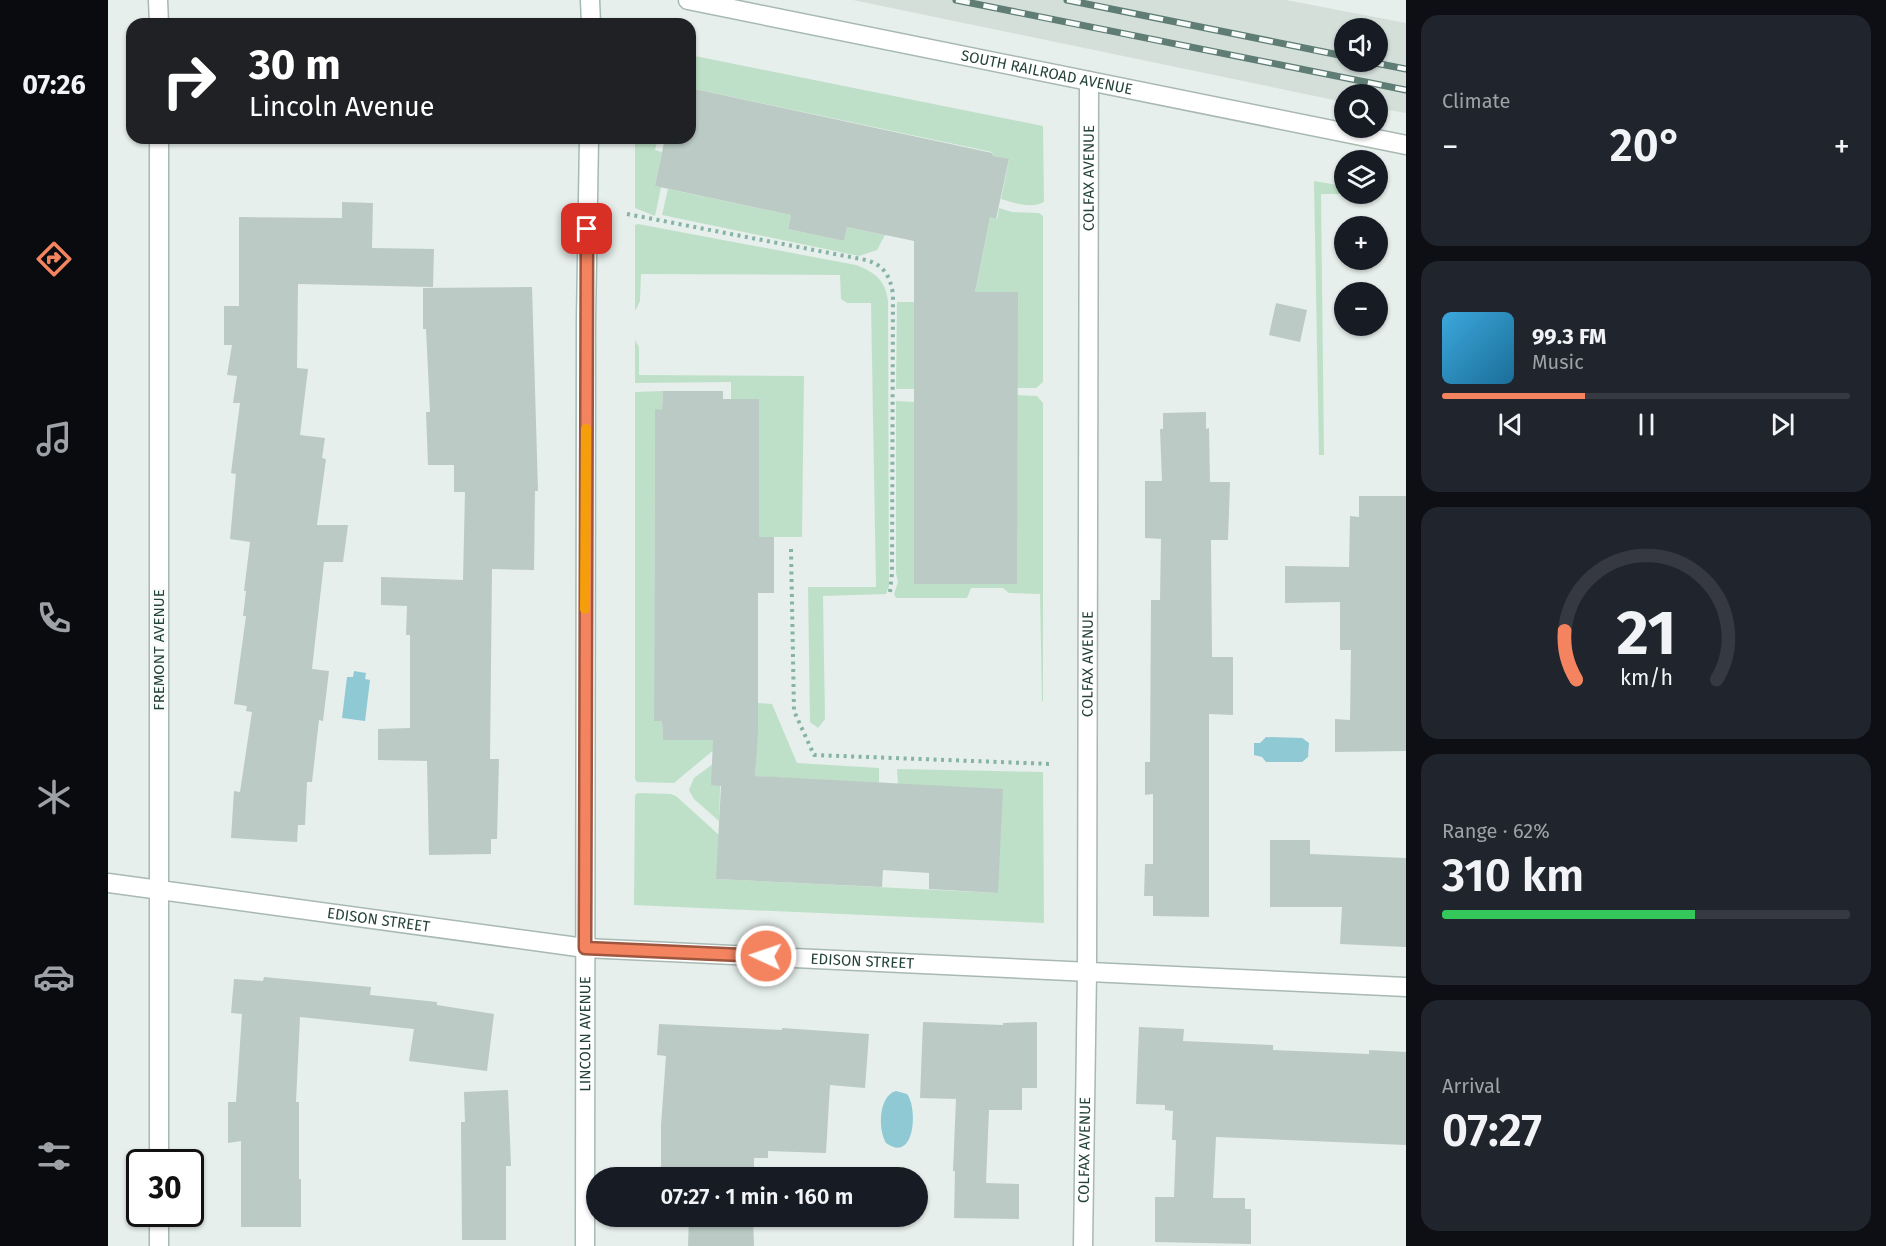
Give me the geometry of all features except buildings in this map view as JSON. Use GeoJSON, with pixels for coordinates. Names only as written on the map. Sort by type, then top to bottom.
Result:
{"type":"FeatureCollection","features":[{"type":"Feature","properties":{"kind":"street"},"geometry":{"type":"LineString","coordinates":[[158,0],[159,18]]}},
{"type":"Feature","properties":{"kind":"street"},"geometry":{"type":"LineString","coordinates":[[590,0],[591,18]]}},
{"type":"Feature","properties":{"kind":"street","name":"SOUTH RAILROAD AVENUE"},"geometry":{"type":"LineString","coordinates":[[688,0],[1406,145]]}},
{"type":"Feature","properties":{"kind":"street","name":"COLFAX AVENUE"},"geometry":{"type":"LineString","coordinates":[[1083,1246],[1087,971],[1089,81]]}},
{"type":"Feature","properties":{"kind":"street","name":"FREMONT AVENUE"},"geometry":{"type":"LineString","coordinates":[[159,144],[159,1149]]}},
{"type":"Feature","properties":{"kind":"street","name":"LINCOLN AVENUE"},"geometry":{"type":"LineString","coordinates":[[585,1246],[586,332],[589,144]]}},
{"type":"Feature","properties":{"kind":"street","name":"EDISON STREET"},"geometry":{"type":"LineString","coordinates":[[108,884],[585,948],[1406,987]]}},
{"type":"Feature","properties":{"kind":"street"},"geometry":{"type":"LineString","coordinates":[[159,1227],[159,1246]]}},
{"type":"Feature","properties":{"kind":"path"},"geometry":{"type":"LineString","coordinates":[[627,214],[866,260],[881,267],[888,274],[893,294],[892,573],[890,592]]}},
{"type":"Feature","properties":{"kind":"path"},"geometry":{"type":"LineString","coordinates":[[791,549],[794,711],[814,755],[1052,764]]}},
{"type":"Feature","properties":{"kind":"shaded area"},"geometry":{"type":"Polygon","coordinates":[[[853,0],[1286,0],[1380,18],[1334,18],[1334,72],[1388,72],[1388,20],[1406,23],[1406,113],[1388,110],[1388,84],[1334,84],[1334,100],[853,0]]]}},
{"type":"Feature","properties":{"kind":"green space"},"geometry":{"type":"Polygon","coordinates":[[[696,56],[1043,126],[1044,202],[1028,205],[1001,199],[1009,160],[993,156],[992,152],[696,89],[696,56]]]}},
{"type":"Feature","properties":{"kind":"green space"},"geometry":{"type":"Polygon","coordinates":[[[635,144],[656,144],[655,150],[662,152],[655,186],[661,187],[655,216],[635,208],[635,144]]]}},
{"type":"Feature","properties":{"kind":"green space"},"geometry":{"type":"Polygon","coordinates":[[[1314,181],[1334,184],[1334,194],[1321,194],[1324,455],[1319,455],[1314,181]]]}},
{"type":"Feature","properties":{"kind":"green space"},"geometry":{"type":"Polygon","coordinates":[[[668,189],[791,215],[788,229],[844,241],[847,227],[885,235],[877,250],[859,256],[662,215],[668,189]]]}},
{"type":"Feature","properties":{"kind":"green space"},"geometry":{"type":"Polygon","coordinates":[[[999,208],[1012,212],[1039,213],[1043,216],[1043,382],[1036,388],[1017,388],[973,302],[990,217],[997,219],[999,208]]]}},
{"type":"Feature","properties":{"kind":"green space"},"geometry":{"type":"Polygon","coordinates":[[[635,225],[856,265],[874,274],[885,288],[888,301],[889,586],[886,594],[823,596],[825,719],[818,728],[810,722],[808,587],[876,587],[871,303],[847,303],[841,299],[840,275],[641,274],[640,301],[635,311],[635,225]]]}},
{"type":"Feature","properties":{"kind":"green space"},"geometry":{"type":"Polygon","coordinates":[[[897,302],[914,302],[914,389],[896,389],[897,302]]]}},
{"type":"Feature","properties":{"kind":"green space"},"geometry":{"type":"Polygon","coordinates":[[[635,340],[639,347],[639,375],[804,376],[802,537],[759,537],[759,399],[731,399],[731,382],[635,383],[635,340]]]}},
{"type":"Feature","properties":{"kind":"green space"},"geometry":{"type":"Polygon","coordinates":[[[663,391],[662,410],[655,410],[654,721],[662,721],[663,740],[721,740],[722,743],[674,783],[637,782],[635,779],[635,392],[663,391]]]}},
{"type":"Feature","properties":{"kind":"green space"},"geometry":{"type":"Polygon","coordinates":[[[1017,395],[1037,396],[1043,403],[1043,701],[1040,594],[1009,593],[1003,588],[971,588],[967,598],[896,598],[894,594],[898,582],[896,573],[896,401],[914,402],[914,584],[1017,584],[1017,395]]]}},
{"type":"Feature","properties":{"kind":"green space"},"geometry":{"type":"Polygon","coordinates":[[[758,703],[772,704],[797,763],[879,768],[879,783],[755,776],[758,703]]]}},
{"type":"Feature","properties":{"kind":"green space"},"geometry":{"type":"Polygon","coordinates":[[[721,758],[719,821],[694,799],[689,790],[694,778],[721,758]]]}},
{"type":"Feature","properties":{"kind":"green space"},"geometry":{"type":"Polygon","coordinates":[[[897,769],[1043,772],[1044,923],[634,905],[635,795],[638,793],[676,796],[719,835],[717,879],[997,893],[898,784],[897,769]]]}},
{"type":"Feature","properties":{"kind":"water"},"geometry":{"type":"Polygon","coordinates":[[[354,671],[366,673],[365,679],[370,680],[365,721],[342,718],[347,677],[353,677],[354,671]]]}},
{"type":"Feature","properties":{"kind":"water"},"geometry":{"type":"Polygon","coordinates":[[[1266,737],[1302,738],[1309,743],[1308,757],[1302,762],[1266,762],[1262,757],[1254,755],[1254,743],[1260,743],[1266,737]]]}},
{"type":"Feature","properties":{"kind":"water"},"geometry":{"type":"Polygon","coordinates":[[[896,1091],[907,1094],[913,1121],[912,1132],[908,1140],[903,1146],[896,1147],[886,1143],[883,1137],[881,1114],[886,1099],[896,1091]]]}},
{"type":"Feature","properties":{"kind":"railway"},"geometry":{"type":"LineString","coordinates":[[956,0],[1406,90]]}},
{"type":"Feature","properties":{"kind":"railway"},"geometry":{"type":"LineString","coordinates":[[1067,0],[1334,54]]}},
{"type":"Feature","properties":{"kind":"railway"},"geometry":{"type":"LineString","coordinates":[[1388,66],[1406,69]]}},
{"type":"Feature","properties":{"kind":"slow traffic"},"geometry":{"type":"LineString","coordinates":[[585,609],[586,429]]}},
{"type":"Feature","properties":{"kind":"route"},"geometry":{"type":"LineString","coordinates":[[587,229],[585,948],[766,956]]}}]}
